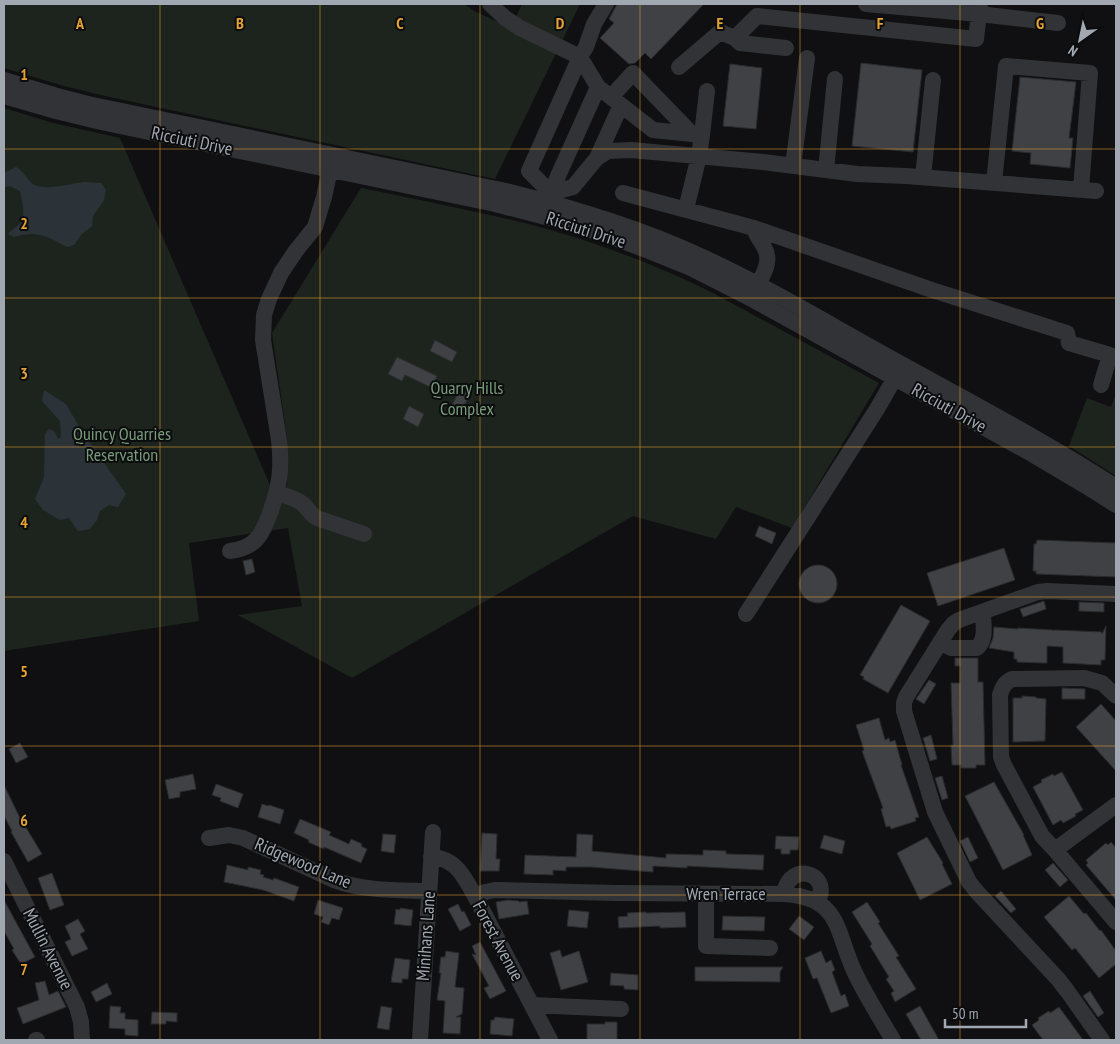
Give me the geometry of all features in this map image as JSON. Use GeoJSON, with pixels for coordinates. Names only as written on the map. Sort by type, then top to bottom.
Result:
{"type":"FeatureCollection","features":[{"type":"Feature","properties":{"kind":"street"},"geometry":{"type":"LineString","coordinates":[[490,4],[505,18],[520,28],[580,57],[598,87],[654,130],[697,134]]}},
{"type":"Feature","properties":{"kind":"street"},"geometry":{"type":"LineString","coordinates":[[548,204],[529,170],[586,47],[594,24],[606,4]]}},
{"type":"Feature","properties":{"kind":"street"},"geometry":{"type":"LineString","coordinates":[[866,4],[980,9],[1058,24]]}},
{"type":"Feature","properties":{"kind":"street"},"geometry":{"type":"LineString","coordinates":[[735,38],[755,10],[976,39],[980,9]]}},
{"type":"Feature","properties":{"kind":"street"},"geometry":{"type":"LineString","coordinates":[[679,66],[720,32],[735,38],[740,43],[786,48]]}},
{"type":"Feature","properties":{"kind":"street"},"geometry":{"type":"LineString","coordinates":[[793,166],[806,58]]}},
{"type":"Feature","properties":{"kind":"street"},"geometry":{"type":"LineString","coordinates":[[548,204],[574,187],[597,158],[608,151],[631,150],[866,175],[923,177],[994,183],[1088,190],[1090,73],[1006,66],[994,183]]}},
{"type":"Feature","properties":{"kind":"street"},"geometry":{"type":"LineString","coordinates":[[597,158],[616,101],[633,74],[697,134]]}},
{"type":"Feature","properties":{"kind":"street"},"geometry":{"type":"LineString","coordinates":[[826,170],[835,79]]}},
{"type":"Feature","properties":{"kind":"street","name":"Ricciuti Drive"},"geometry":{"type":"LineString","coordinates":[[4,80],[88,104],[332,162]]}},
{"type":"Feature","properties":{"kind":"street"},"geometry":{"type":"LineString","coordinates":[[923,177],[933,80]]}},
{"type":"Feature","properties":{"kind":"street"},"geometry":{"type":"LineString","coordinates":[[548,204],[598,87]]}},
{"type":"Feature","properties":{"kind":"street"},"geometry":{"type":"LineString","coordinates":[[686,209],[700,156],[697,134],[707,91]]}},
{"type":"Feature","properties":{"kind":"street","name":"Ricciuti Drive"},"geometry":{"type":"LineString","coordinates":[[4,96],[87,119],[332,162],[484,186],[598,217],[696,254],[753,292],[899,372],[1066,456],[1116,487]]}},
{"type":"Feature","properties":{"kind":"street"},"geometry":{"type":"LineString","coordinates":[[230,551],[246,548],[259,538],[265,529],[277,493],[280,480],[281,456],[264,340],[264,315],[269,299],[281,274],[315,227],[332,162]]}},
{"type":"Feature","properties":{"kind":"street"},"geometry":{"type":"LineString","coordinates":[[623,193],[754,228],[923,287],[1067,333],[1069,343],[1110,356],[1101,385]]}},
{"type":"Feature","properties":{"kind":"street"},"geometry":{"type":"LineString","coordinates":[[753,292],[765,269],[768,258],[766,250],[754,228]]}},
{"type":"Feature","properties":{"kind":"street"},"geometry":{"type":"LineString","coordinates":[[746,614],[899,372]]}},
{"type":"Feature","properties":{"kind":"street","name":"Ricciuti Drive"},"geometry":{"type":"LineString","coordinates":[[899,372],[1116,505]]}},
{"type":"Feature","properties":{"kind":"street"},"geometry":{"type":"LineString","coordinates":[[277,493],[298,500],[317,518],[364,534]]}},
{"type":"Feature","properties":{"kind":"street"},"geometry":{"type":"LineString","coordinates":[[1102,1040],[1058,979],[977,892],[970,882],[934,812],[904,711],[904,703],[940,642],[953,624],[959,620],[1038,592],[1116,594]]}},
{"type":"Feature","properties":{"kind":"street"},"geometry":{"type":"LineString","coordinates":[[940,642],[951,648],[977,648],[984,637],[983,612]]}},
{"type":"Feature","properties":{"kind":"street"},"geometry":{"type":"LineString","coordinates":[[1116,696],[1102,683],[1084,678],[1012,679],[1002,687],[1000,695],[1001,757],[1004,765],[1042,836],[1116,922]]}},
{"type":"Feature","properties":{"kind":"street"},"geometry":{"type":"LineString","coordinates":[[1055,850],[1116,805]]}},
{"type":"Feature","properties":{"kind":"street","name":"Minihans Lane"},"geometry":{"type":"LineString","coordinates":[[420,1040],[432,832]]}},
{"type":"Feature","properties":{"kind":"street","name":"Ridgewood Lane"},"geometry":{"type":"LineString","coordinates":[[208,838],[229,835],[243,838],[334,880],[349,885],[429,891]]}},
{"type":"Feature","properties":{"kind":"street","name":"Forest Avenue"},"geometry":{"type":"LineString","coordinates":[[431,857],[443,859],[453,864],[461,873],[475,896],[550,1040]]}},
{"type":"Feature","properties":{"kind":"street","name":"Mullin Avenue"},"geometry":{"type":"LineString","coordinates":[[4,861],[77,1007],[82,1022],[82,1040]]}},
{"type":"Feature","properties":{"kind":"street"},"geometry":{"type":"LineString","coordinates":[[784,894],[790,879],[798,874],[807,874],[818,880],[821,888],[817,902],[828,911],[836,924],[856,974],[893,1040]]}},
{"type":"Feature","properties":{"kind":"street","name":"Wren Terrace"},"geometry":{"type":"LineString","coordinates":[[475,896],[495,890],[784,894],[803,896],[817,902]]}},
{"type":"Feature","properties":{"kind":"street"},"geometry":{"type":"LineString","coordinates":[[706,894],[706,946],[770,948]]}},
{"type":"Feature","properties":{"kind":"street"},"geometry":{"type":"LineString","coordinates":[[532,1005],[621,1009]]}},
{"type":"Feature","properties":{"kind":"green space"},"geometry":{"type":"Polygon","coordinates":[[[4,4],[464,4],[476,12],[511,28],[522,4],[580,4],[495,179],[105,96],[4,68],[4,4]]]}},
{"type":"Feature","properties":{"kind":"green space","name":"Quarry Hills Complex"},"geometry":{"type":"Polygon","coordinates":[[[4,108],[53,123],[120,138],[279,506],[287,483],[287,438],[272,333],[361,188],[525,223],[621,253],[713,293],[879,383],[792,528],[736,507],[716,539],[633,516],[352,678],[238,615],[302,606],[288,528],[189,543],[199,621],[4,651],[4,108]]]}},
{"type":"Feature","properties":{"kind":"green space"},"geometry":{"type":"Polygon","coordinates":[[[1116,394],[1116,476],[1069,446],[1087,398],[1111,407],[1116,394]]]}},
{"type":"Feature","properties":{"kind":"shaded area"},"geometry":{"type":"Polygon","coordinates":[[[16,167],[33,184],[38,186],[51,187],[85,182],[101,183],[106,190],[104,200],[93,216],[92,226],[81,235],[74,245],[67,247],[47,237],[35,234],[14,237],[8,234],[20,223],[23,214],[20,191],[10,186],[4,187],[4,173],[16,167]]]}},
{"type":"Feature","properties":{"kind":"shaded area"},"geometry":{"type":"Polygon","coordinates":[[[44,390],[66,404],[81,430],[126,494],[118,507],[109,505],[100,511],[97,520],[90,529],[78,531],[69,518],[60,520],[43,510],[35,499],[44,477],[45,434],[49,429],[55,432],[58,439],[61,437],[60,421],[42,401],[44,390]]]}},
{"type":"Feature","properties":{"kind":"building"},"geometry":{"type":"Polygon","coordinates":[[[617,4],[704,4],[651,59],[645,53],[635,63],[629,64],[600,38],[614,23],[609,19],[617,4]]]}},
{"type":"Feature","properties":{"kind":"building"},"geometry":{"type":"Polygon","coordinates":[[[861,63],[922,70],[913,152],[852,146],[861,63]]]}},
{"type":"Feature","properties":{"kind":"building"},"geometry":{"type":"Polygon","coordinates":[[[730,64],[762,68],[756,129],[723,126],[730,64]]]}},
{"type":"Feature","properties":{"kind":"building"},"geometry":{"type":"Polygon","coordinates":[[[1020,77],[1076,82],[1069,138],[1073,138],[1070,168],[1030,164],[1031,153],[1012,151],[1020,77]]]}},
{"type":"Feature","properties":{"kind":"building"},"geometry":{"type":"Polygon","coordinates":[[[435,340],[457,352],[452,362],[430,351],[435,340]]]}},
{"type":"Feature","properties":{"kind":"building"},"geometry":{"type":"Polygon","coordinates":[[[397,357],[437,376],[432,388],[405,375],[402,381],[388,374],[397,357]]]}},
{"type":"Feature","properties":{"kind":"building"},"geometry":{"type":"Polygon","coordinates":[[[460,389],[470,394],[462,410],[452,405],[460,389]]]}},
{"type":"Feature","properties":{"kind":"building"},"geometry":{"type":"Polygon","coordinates":[[[409,406],[424,414],[418,427],[403,419],[409,406]]]}},
{"type":"Feature","properties":{"kind":"building"},"geometry":{"type":"Polygon","coordinates":[[[759,526],[776,533],[772,544],[755,536],[759,526]]]}},
{"type":"Feature","properties":{"kind":"building"},"geometry":{"type":"Polygon","coordinates":[[[1037,540],[1116,543],[1116,577],[1036,574],[1036,571],[1033,571],[1034,544],[1036,544],[1037,540]]]}},
{"type":"Feature","properties":{"kind":"building"},"geometry":{"type":"Polygon","coordinates":[[[1004,548],[1015,580],[938,606],[927,573],[1004,548]]]}},
{"type":"Feature","properties":{"kind":"building"},"geometry":{"type":"Polygon","coordinates":[[[252,559],[255,572],[246,575],[243,561],[252,559]]]}},
{"type":"Feature","properties":{"kind":"building"},"geometry":{"type":"Polygon","coordinates":[[[818,565],[831,571],[837,584],[831,597],[818,603],[805,597],[799,584],[805,571],[818,565]]]}},
{"type":"Feature","properties":{"kind":"building"},"geometry":{"type":"Polygon","coordinates":[[[1044,601],[1046,609],[1023,617],[1020,609],[1044,601]]]}},
{"type":"Feature","properties":{"kind":"building"},"geometry":{"type":"Polygon","coordinates":[[[1079,602],[1104,603],[1104,612],[1079,611],[1079,602]]]}},
{"type":"Feature","properties":{"kind":"building"},"geometry":{"type":"Polygon","coordinates":[[[901,605],[930,621],[888,693],[863,679],[864,677],[860,675],[901,605]]]}},
{"type":"Feature","properties":{"kind":"building"},"geometry":{"type":"Polygon","coordinates":[[[1106,626],[1105,660],[1101,660],[1101,665],[1063,663],[1063,647],[1047,646],[1047,663],[1017,662],[1017,659],[1014,659],[1014,652],[989,648],[993,638],[994,627],[1102,632],[1102,634],[1106,626]]]}},
{"type":"Feature","properties":{"kind":"building"},"geometry":{"type":"Polygon","coordinates":[[[955,658],[978,658],[978,682],[983,682],[985,765],[976,765],[976,768],[961,768],[961,765],[952,765],[951,683],[960,683],[960,666],[955,666],[955,658]]]}},
{"type":"Feature","properties":{"kind":"building"},"geometry":{"type":"Polygon","coordinates":[[[929,680],[936,684],[924,704],[916,699],[929,680]]]}},
{"type":"Feature","properties":{"kind":"building"},"geometry":{"type":"Polygon","coordinates":[[[1062,688],[1085,689],[1085,699],[1062,699],[1062,688]]]}},
{"type":"Feature","properties":{"kind":"building"},"geometry":{"type":"Polygon","coordinates":[[[1022,696],[1046,699],[1045,741],[1013,742],[1013,698],[1022,698],[1022,696]]]}},
{"type":"Feature","properties":{"kind":"building"},"geometry":{"type":"Polygon","coordinates":[[[1101,704],[1116,721],[1116,771],[1076,727],[1101,704]]]}},
{"type":"Feature","properties":{"kind":"building"},"geometry":{"type":"Polygon","coordinates":[[[879,718],[885,740],[889,738],[890,742],[895,740],[901,765],[919,817],[915,818],[916,821],[891,829],[890,826],[886,827],[881,809],[883,808],[862,751],[864,750],[856,725],[879,718]]]}},
{"type":"Feature","properties":{"kind":"building"},"geometry":{"type":"Polygon","coordinates":[[[931,735],[937,759],[930,761],[923,738],[931,735]]]}},
{"type":"Feature","properties":{"kind":"building"},"geometry":{"type":"Polygon","coordinates":[[[20,743],[28,757],[16,763],[9,749],[20,743]]]}},
{"type":"Feature","properties":{"kind":"building"},"geometry":{"type":"Polygon","coordinates":[[[1062,772],[1083,810],[1063,823],[1061,820],[1053,825],[1033,787],[1042,782],[1041,780],[1062,772]]]}},
{"type":"Feature","properties":{"kind":"building"},"geometry":{"type":"Polygon","coordinates":[[[193,774],[196,789],[180,792],[180,797],[169,799],[165,780],[193,774]]]}},
{"type":"Feature","properties":{"kind":"building"},"geometry":{"type":"Polygon","coordinates":[[[942,776],[948,798],[942,800],[935,778],[942,776]]]}},
{"type":"Feature","properties":{"kind":"building"},"geometry":{"type":"Polygon","coordinates":[[[994,782],[1024,835],[1032,855],[1003,870],[965,796],[994,782]]]}},
{"type":"Feature","properties":{"kind":"building"},"geometry":{"type":"Polygon","coordinates":[[[216,784],[243,794],[238,808],[220,801],[221,798],[212,795],[216,784]]]}},
{"type":"Feature","properties":{"kind":"building"},"geometry":{"type":"Polygon","coordinates":[[[4,785],[19,816],[42,854],[28,862],[4,816],[4,785]]]}},
{"type":"Feature","properties":{"kind":"building"},"geometry":{"type":"Polygon","coordinates":[[[262,804],[284,810],[280,824],[258,817],[262,804]]]}},
{"type":"Feature","properties":{"kind":"building"},"geometry":{"type":"Polygon","coordinates":[[[300,819],[331,832],[329,835],[349,844],[351,839],[362,844],[361,846],[367,849],[361,863],[308,842],[309,840],[294,833],[300,819]]]}},
{"type":"Feature","properties":{"kind":"building"},"geometry":{"type":"Polygon","coordinates":[[[482,833],[497,834],[496,859],[500,859],[499,871],[480,871],[482,833]]]}},
{"type":"Feature","properties":{"kind":"building"},"geometry":{"type":"Polygon","coordinates":[[[383,834],[396,835],[394,853],[381,851],[383,834]]]}},
{"type":"Feature","properties":{"kind":"building"},"geometry":{"type":"Polygon","coordinates":[[[577,834],[593,835],[592,851],[666,858],[666,854],[703,855],[703,850],[726,851],[726,854],[764,855],[763,870],[653,866],[653,872],[566,867],[566,871],[553,870],[553,875],[524,874],[525,855],[576,857],[577,834]]]}},
{"type":"Feature","properties":{"kind":"building"},"geometry":{"type":"Polygon","coordinates":[[[824,835],[845,841],[842,854],[820,848],[824,835]]]}},
{"type":"Feature","properties":{"kind":"building"},"geometry":{"type":"Polygon","coordinates":[[[776,836],[799,837],[798,850],[790,850],[790,854],[781,854],[781,849],[775,849],[776,836]]]}},
{"type":"Feature","properties":{"kind":"building"},"geometry":{"type":"Polygon","coordinates":[[[927,837],[943,863],[952,884],[920,900],[897,853],[927,837]]]}},
{"type":"Feature","properties":{"kind":"building"},"geometry":{"type":"Polygon","coordinates":[[[968,837],[978,858],[970,862],[960,841],[968,837]]]}},
{"type":"Feature","properties":{"kind":"building"},"geometry":{"type":"Polygon","coordinates":[[[1111,842],[1116,848],[1116,900],[1086,865],[1088,863],[1086,860],[1106,843],[1108,845],[1111,842]]]}},
{"type":"Feature","properties":{"kind":"building"},"geometry":{"type":"Polygon","coordinates":[[[1053,863],[1068,880],[1060,887],[1045,870],[1053,863]]]}},
{"type":"Feature","properties":{"kind":"building"},"geometry":{"type":"Polygon","coordinates":[[[227,865],[248,870],[248,867],[261,870],[260,874],[264,875],[263,877],[273,880],[274,878],[299,887],[294,901],[263,890],[224,882],[227,865]]]}},
{"type":"Feature","properties":{"kind":"building"},"geometry":{"type":"Polygon","coordinates":[[[52,873],[64,905],[50,910],[38,878],[52,873]]]}},
{"type":"Feature","properties":{"kind":"building"},"geometry":{"type":"Polygon","coordinates":[[[1001,891],[1016,909],[1011,913],[995,896],[1001,891]]]}},
{"type":"Feature","properties":{"kind":"building"},"geometry":{"type":"Polygon","coordinates":[[[1069,896],[1101,930],[1116,951],[1116,964],[1099,978],[1075,948],[1072,950],[1044,917],[1069,896]]]}},
{"type":"Feature","properties":{"kind":"building"},"geometry":{"type":"Polygon","coordinates":[[[4,900],[35,957],[21,964],[12,950],[14,949],[4,931],[4,900]]]}},
{"type":"Feature","properties":{"kind":"building"},"geometry":{"type":"Polygon","coordinates":[[[318,900],[343,908],[339,920],[332,918],[329,925],[321,922],[323,917],[314,914],[318,900]]]}},
{"type":"Feature","properties":{"kind":"building"},"geometry":{"type":"Polygon","coordinates":[[[508,900],[527,901],[529,914],[499,919],[496,902],[508,900]]]}},
{"type":"Feature","properties":{"kind":"building"},"geometry":{"type":"Polygon","coordinates":[[[867,902],[899,956],[896,957],[916,989],[895,1002],[891,993],[894,991],[886,979],[889,977],[870,946],[872,944],[852,912],[867,902]]]}},
{"type":"Feature","properties":{"kind":"building"},"geometry":{"type":"Polygon","coordinates":[[[458,904],[471,925],[460,931],[448,909],[458,904]]]}},
{"type":"Feature","properties":{"kind":"building"},"geometry":{"type":"Polygon","coordinates":[[[400,908],[413,910],[411,926],[394,924],[396,909],[400,910],[400,908]]]}},
{"type":"Feature","properties":{"kind":"building"},"geometry":{"type":"Polygon","coordinates":[[[569,910],[589,912],[587,928],[567,926],[569,910]]]}},
{"type":"Feature","properties":{"kind":"building"},"geometry":{"type":"Polygon","coordinates":[[[685,912],[686,927],[619,928],[618,917],[628,916],[627,913],[685,912]]]}},
{"type":"Feature","properties":{"kind":"building"},"geometry":{"type":"Polygon","coordinates":[[[723,916],[765,917],[764,931],[722,930],[723,916]]]}},
{"type":"Feature","properties":{"kind":"building"},"geometry":{"type":"Polygon","coordinates":[[[799,916],[814,927],[804,940],[789,929],[799,916]]]}},
{"type":"Feature","properties":{"kind":"building"},"geometry":{"type":"Polygon","coordinates":[[[78,919],[85,931],[80,934],[88,949],[72,956],[65,942],[71,939],[65,926],[78,919]]]}},
{"type":"Feature","properties":{"kind":"building"},"geometry":{"type":"Polygon","coordinates":[[[480,942],[506,991],[490,999],[484,988],[489,986],[472,954],[476,955],[472,946],[480,942]]]}},
{"type":"Feature","properties":{"kind":"building"},"geometry":{"type":"Polygon","coordinates":[[[560,950],[562,957],[579,951],[588,982],[561,990],[550,953],[560,950]]]}},
{"type":"Feature","properties":{"kind":"building"},"geometry":{"type":"Polygon","coordinates":[[[446,951],[459,953],[455,987],[464,988],[462,1014],[456,1017],[461,1017],[460,1034],[443,1033],[445,1001],[437,1000],[441,957],[445,957],[446,951]]]}},
{"type":"Feature","properties":{"kind":"building"},"geometry":{"type":"Polygon","coordinates":[[[821,951],[826,963],[831,960],[835,970],[832,972],[841,996],[845,994],[849,1006],[831,1013],[817,978],[813,979],[805,958],[821,951]]]}},
{"type":"Feature","properties":{"kind":"building"},"geometry":{"type":"Polygon","coordinates":[[[395,958],[410,960],[408,979],[402,979],[402,983],[391,982],[395,958]]]}},
{"type":"Feature","properties":{"kind":"building"},"geometry":{"type":"Polygon","coordinates":[[[695,967],[783,967],[780,972],[780,982],[695,981],[695,967]]]}},
{"type":"Feature","properties":{"kind":"building"},"geometry":{"type":"Polygon","coordinates":[[[611,973],[638,975],[638,990],[610,985],[611,973]]]}},
{"type":"Feature","properties":{"kind":"building"},"geometry":{"type":"Polygon","coordinates":[[[45,981],[49,995],[58,991],[66,1007],[23,1024],[17,1008],[39,1000],[35,983],[45,981]]]}},
{"type":"Feature","properties":{"kind":"building"},"geometry":{"type":"Polygon","coordinates":[[[107,983],[112,994],[96,1002],[91,992],[107,983]]]}},
{"type":"Feature","properties":{"kind":"building"},"geometry":{"type":"Polygon","coordinates":[[[1090,991],[1104,1013],[1098,1017],[1083,996],[1090,991]]]}},
{"type":"Feature","properties":{"kind":"building"},"geometry":{"type":"Polygon","coordinates":[[[110,1006],[121,1007],[120,1013],[125,1013],[125,1019],[138,1020],[138,1036],[125,1035],[125,1029],[109,1028],[110,1006]]]}},
{"type":"Feature","properties":{"kind":"building"},"geometry":{"type":"Polygon","coordinates":[[[381,1006],[392,1008],[389,1030],[377,1028],[381,1006]]]}},
{"type":"Feature","properties":{"kind":"building"},"geometry":{"type":"Polygon","coordinates":[[[920,1006],[939,1040],[921,1040],[906,1014],[920,1006]]]}},
{"type":"Feature","properties":{"kind":"building"},"geometry":{"type":"Polygon","coordinates":[[[1059,1007],[1083,1040],[1043,1040],[1032,1025],[1039,1020],[1038,1018],[1059,1007]]]}},
{"type":"Feature","properties":{"kind":"building"},"geometry":{"type":"Polygon","coordinates":[[[152,1012],[177,1013],[177,1022],[166,1021],[166,1024],[151,1024],[152,1012]]]}},
{"type":"Feature","properties":{"kind":"building"},"geometry":{"type":"Polygon","coordinates":[[[495,1017],[514,1019],[512,1036],[490,1034],[491,1020],[494,1020],[495,1017]]]}},
{"type":"Feature","properties":{"kind":"building"},"geometry":{"type":"Polygon","coordinates":[[[605,1022],[617,1022],[617,1040],[587,1040],[587,1024],[605,1024],[605,1022]]]}},
{"type":"Feature","properties":{"kind":"park label","name":"Quincy Quarries Reservation"},"geometry":{"type":"Point","coordinates":[122,444]}}]}
